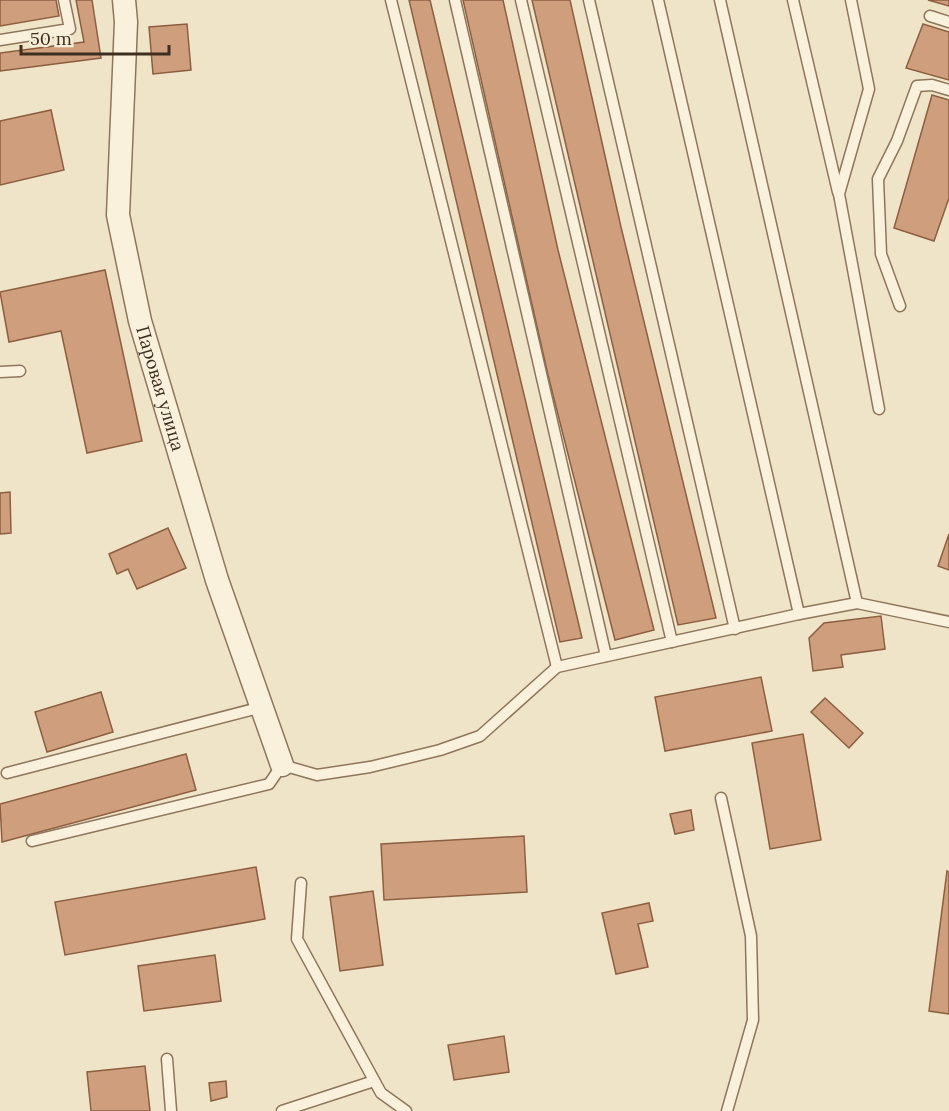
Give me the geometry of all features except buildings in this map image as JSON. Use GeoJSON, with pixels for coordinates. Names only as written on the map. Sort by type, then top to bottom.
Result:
{"type":"FeatureCollection","features":[{"type":"Feature","properties":{"kind":"street","name":"Паровая улица"},"geometry":{"type":"LineString","coordinates":[[124,0],[126,22],[118,215],[150,354],[217,580],[282,765]]}},
{"type":"Feature","properties":{"kind":"lane"},"geometry":{"type":"LineString","coordinates":[[0,40],[70,29],[64,0]]}},
{"type":"Feature","properties":{"kind":"lane"},"geometry":{"type":"LineString","coordinates":[[391,0],[557,667]]}},
{"type":"Feature","properties":{"kind":"lane"},"geometry":{"type":"LineString","coordinates":[[454,0],[606,656]]}},
{"type":"Feature","properties":{"kind":"lane"},"geometry":{"type":"LineString","coordinates":[[521,0],[672,642]]}},
{"type":"Feature","properties":{"kind":"lane"},"geometry":{"type":"LineString","coordinates":[[589,0],[735,629]]}},
{"type":"Feature","properties":{"kind":"lane"},"geometry":{"type":"LineString","coordinates":[[658,0],[799,614]]}},
{"type":"Feature","properties":{"kind":"lane"},"geometry":{"type":"LineString","coordinates":[[720,0],[857,603]]}},
{"type":"Feature","properties":{"kind":"lane"},"geometry":{"type":"LineString","coordinates":[[793,0],[839,194],[879,408]]}},
{"type":"Feature","properties":{"kind":"lane"},"geometry":{"type":"LineString","coordinates":[[839,194],[869,89],[851,0]]}},
{"type":"Feature","properties":{"kind":"lane"},"geometry":{"type":"LineString","coordinates":[[930,16],[949,22]]}},
{"type":"Feature","properties":{"kind":"lane"},"geometry":{"type":"LineString","coordinates":[[900,306],[881,254],[878,179],[897,141],[917,86],[932,85],[949,90]]}},
{"type":"Feature","properties":{"kind":"lane"},"geometry":{"type":"LineString","coordinates":[[0,372],[20,371]]}},
{"type":"Feature","properties":{"kind":"lane"},"geometry":{"type":"LineString","coordinates":[[32,841],[269,784],[282,765],[317,775],[370,767],[440,750],[480,736],[557,667],[857,603],[949,622]]}},
{"type":"Feature","properties":{"kind":"lane"},"geometry":{"type":"LineString","coordinates":[[7,773],[262,707]]}},
{"type":"Feature","properties":{"kind":"lane"},"geometry":{"type":"LineString","coordinates":[[721,798],[751,936],[753,1020],[727,1111]]}},
{"type":"Feature","properties":{"kind":"lane"},"geometry":{"type":"LineString","coordinates":[[302,883],[297,939],[381,1093],[406,1111]]}},
{"type":"Feature","properties":{"kind":"lane"},"geometry":{"type":"LineString","coordinates":[[167,1059],[171,1111]]}},
{"type":"Feature","properties":{"kind":"lane"},"geometry":{"type":"LineString","coordinates":[[282,1111],[374,1081]]}}]}
